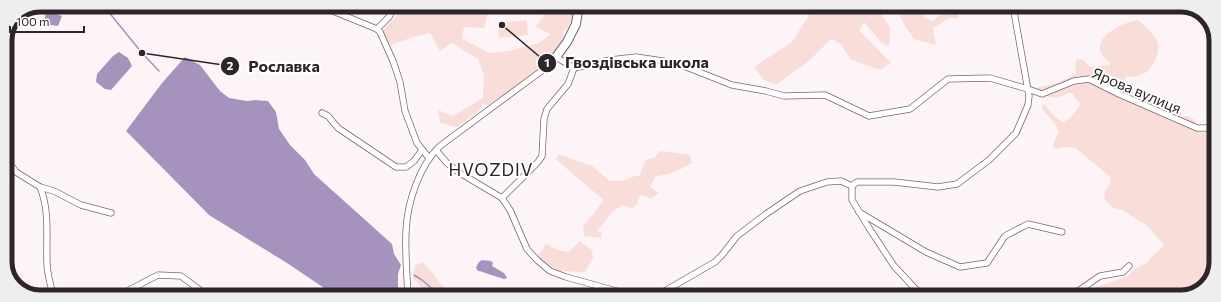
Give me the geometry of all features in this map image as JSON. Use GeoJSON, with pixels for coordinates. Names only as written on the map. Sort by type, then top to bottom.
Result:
{"type":"FeatureCollection","features":[{"type":"Feature","properties":{"kind":"street"},"geometry":{"type":"LineString","coordinates":[[335,12],[377,29],[382,36],[400,82],[406,111],[417,143],[429,158]]}},
{"type":"Feature","properties":{"kind":"street"},"geometry":{"type":"LineString","coordinates":[[377,29],[389,17],[392,12]]}},
{"type":"Feature","properties":{"kind":"street"},"geometry":{"type":"LineString","coordinates":[[408,290],[406,242],[407,220],[417,182],[429,158],[440,146],[540,72],[556,57],[567,42],[576,24],[579,12]]}},
{"type":"Feature","properties":{"kind":"street"},"geometry":{"type":"LineString","coordinates":[[852,186],[857,182],[894,182],[938,187],[957,184],[989,160],[1016,133],[1028,105],[1028,89],[1015,12]]}},
{"type":"Feature","properties":{"kind":"street"},"geometry":{"type":"LineString","coordinates":[[502,198],[538,162],[542,156],[546,109],[568,84],[574,68],[556,57]]}},
{"type":"Feature","properties":{"kind":"street","name":"Ярова вулиця"},"geometry":{"type":"LineString","coordinates":[[574,68],[610,60],[636,57],[676,63],[732,85],[784,96],[825,95],[868,116],[910,109],[948,79],[990,78],[1042,94],[1074,81],[1089,79],[1196,128],[1209,128]]}},
{"type":"Feature","properties":{"kind":"street"},"geometry":{"type":"LineString","coordinates":[[322,113],[328,116],[338,128],[396,167],[406,167],[414,161],[422,150]]}},
{"type":"Feature","properties":{"kind":"street"},"geometry":{"type":"LineString","coordinates":[[436,150],[447,163],[460,173],[502,198],[510,210],[527,249],[550,271],[613,290]]}},
{"type":"Feature","properties":{"kind":"street"},"geometry":{"type":"LineString","coordinates":[[12,167],[16,172],[40,187],[54,191],[82,205],[111,213]]}},
{"type":"Feature","properties":{"kind":"street"},"geometry":{"type":"LineString","coordinates":[[666,290],[715,262],[737,236],[800,191],[828,182],[841,181],[852,186]]}},
{"type":"Feature","properties":{"kind":"street"},"geometry":{"type":"LineString","coordinates":[[852,186],[852,200],[859,212],[894,266],[914,290]]}},
{"type":"Feature","properties":{"kind":"street"},"geometry":{"type":"LineString","coordinates":[[40,187],[44,196],[47,265],[53,290]]}},
{"type":"Feature","properties":{"kind":"street"},"geometry":{"type":"LineString","coordinates":[[859,212],[926,252],[960,267],[987,263],[1006,236],[1028,224],[1062,232]]}},
{"type":"Feature","properties":{"kind":"street"},"geometry":{"type":"LineString","coordinates":[[1080,290],[1100,276],[1123,272],[1129,266]]}},
{"type":"Feature","properties":{"kind":"street"},"geometry":{"type":"LineString","coordinates":[[129,290],[158,275],[181,276],[200,290]]}},
{"type":"Feature","properties":{"kind":"shaded area"},"geometry":{"type":"Polygon","coordinates":[[[46,12],[62,16],[58,26],[44,24],[46,12]]]}},
{"type":"Feature","properties":{"kind":"shaded area"},"geometry":{"type":"Polygon","coordinates":[[[414,12],[488,12],[484,28],[464,27],[462,39],[490,53],[508,51],[539,43],[551,34],[535,27],[543,17],[543,12],[573,12],[573,20],[564,31],[562,43],[557,52],[549,61],[518,86],[488,105],[482,104],[480,110],[457,127],[440,122],[438,110],[453,116],[483,98],[484,75],[478,59],[452,43],[440,51],[430,33],[391,45],[382,32],[397,15],[411,14],[414,12]]]}},
{"type":"Feature","properties":{"kind":"shaded area"},"geometry":{"type":"Polygon","coordinates":[[[811,12],[879,12],[890,27],[889,46],[882,43],[864,22],[859,30],[891,63],[880,70],[850,59],[841,44],[831,39],[809,61],[776,85],[764,80],[754,67],[792,42],[811,12]]]}},
{"type":"Feature","properties":{"kind":"shaded area"},"geometry":{"type":"Polygon","coordinates":[[[898,12],[920,12],[925,18],[933,21],[942,12],[958,12],[958,18],[950,18],[933,28],[936,45],[914,39],[898,12]]]}},
{"type":"Feature","properties":{"kind":"shaded area"},"geometry":{"type":"Polygon","coordinates":[[[527,20],[528,35],[499,38],[498,23],[527,20]]]}},
{"type":"Feature","properties":{"kind":"shaded area"},"geometry":{"type":"Polygon","coordinates":[[[1138,20],[1146,27],[1155,37],[1158,44],[1158,53],[1149,70],[1139,76],[1125,77],[1125,80],[1133,88],[1144,93],[1171,111],[1173,109],[1171,101],[1176,102],[1182,117],[1188,116],[1194,120],[1199,132],[1209,132],[1209,262],[1208,271],[1205,276],[1200,283],[1192,288],[1181,290],[1094,290],[1096,287],[1128,276],[1134,269],[1147,263],[1153,255],[1160,250],[1163,243],[1146,225],[1122,210],[1114,208],[1107,203],[1104,198],[1105,192],[1111,182],[1110,177],[1106,173],[1075,148],[1053,148],[1059,132],[1056,125],[1043,110],[1042,105],[1045,105],[1056,117],[1064,122],[1073,115],[1081,103],[1078,102],[1072,93],[1052,97],[1038,91],[1037,88],[1069,78],[1076,72],[1075,64],[1077,59],[1083,60],[1090,67],[1110,65],[1110,62],[1102,55],[1100,48],[1102,41],[1106,35],[1113,30],[1138,20]]]}},
{"type":"Feature","properties":{"kind":"shaded area"},"geometry":{"type":"Polygon","coordinates":[[[1203,24],[1207,29],[1209,37],[1203,24]]]}},
{"type":"Feature","properties":{"kind":"shaded area"},"geometry":{"type":"Polygon","coordinates":[[[119,52],[128,58],[132,66],[111,90],[105,89],[96,82],[97,74],[113,56],[119,52]]]}},
{"type":"Feature","properties":{"kind":"shaded area"},"geometry":{"type":"Polygon","coordinates":[[[185,57],[200,65],[220,91],[229,98],[247,101],[268,101],[276,112],[279,129],[290,145],[305,160],[314,174],[392,244],[394,254],[401,265],[398,274],[398,290],[327,290],[287,263],[209,215],[126,131],[162,83],[185,57]]]}},
{"type":"Feature","properties":{"kind":"shaded area"},"geometry":{"type":"Polygon","coordinates":[[[660,151],[690,155],[692,163],[675,172],[656,176],[650,187],[659,193],[651,199],[641,195],[638,198],[638,203],[632,209],[623,205],[613,211],[597,231],[601,232],[601,238],[584,236],[583,227],[604,200],[556,159],[559,154],[592,166],[610,181],[622,181],[639,176],[646,160],[655,157],[660,151]]]}},
{"type":"Feature","properties":{"kind":"shaded area"},"geometry":{"type":"Polygon","coordinates":[[[580,241],[592,250],[593,258],[585,272],[558,271],[537,257],[546,244],[558,250],[569,252],[580,241]]]}},
{"type":"Feature","properties":{"kind":"shaded area"},"geometry":{"type":"Polygon","coordinates":[[[482,260],[491,261],[493,263],[492,266],[504,273],[507,278],[504,279],[478,271],[476,267],[482,260]]]}},
{"type":"Feature","properties":{"kind":"shaded area"},"geometry":{"type":"Polygon","coordinates":[[[422,262],[446,290],[424,290],[413,278],[415,266],[422,262]]]}},
{"type":"Feature","properties":{"kind":"waterway"},"geometry":{"type":"LineString","coordinates":[[109,12],[142,53],[159,71]]}},
{"type":"Feature","properties":{"kind":"waterway"},"geometry":{"type":"LineString","coordinates":[[414,275],[434,290]]}},
{"type":"Feature","properties":{"kind":"place","name":"Гвоздівська школа"},"geometry":{"type":"Point","coordinates":[502,25]}},
{"type":"Feature","properties":{"kind":"place","name":"Рославка"},"geometry":{"type":"Point","coordinates":[142,53]}},
{"type":"Feature","properties":{"kind":"district","name":"HVOZDIV"},"geometry":{"type":"Point","coordinates":[491,169]}}]}
